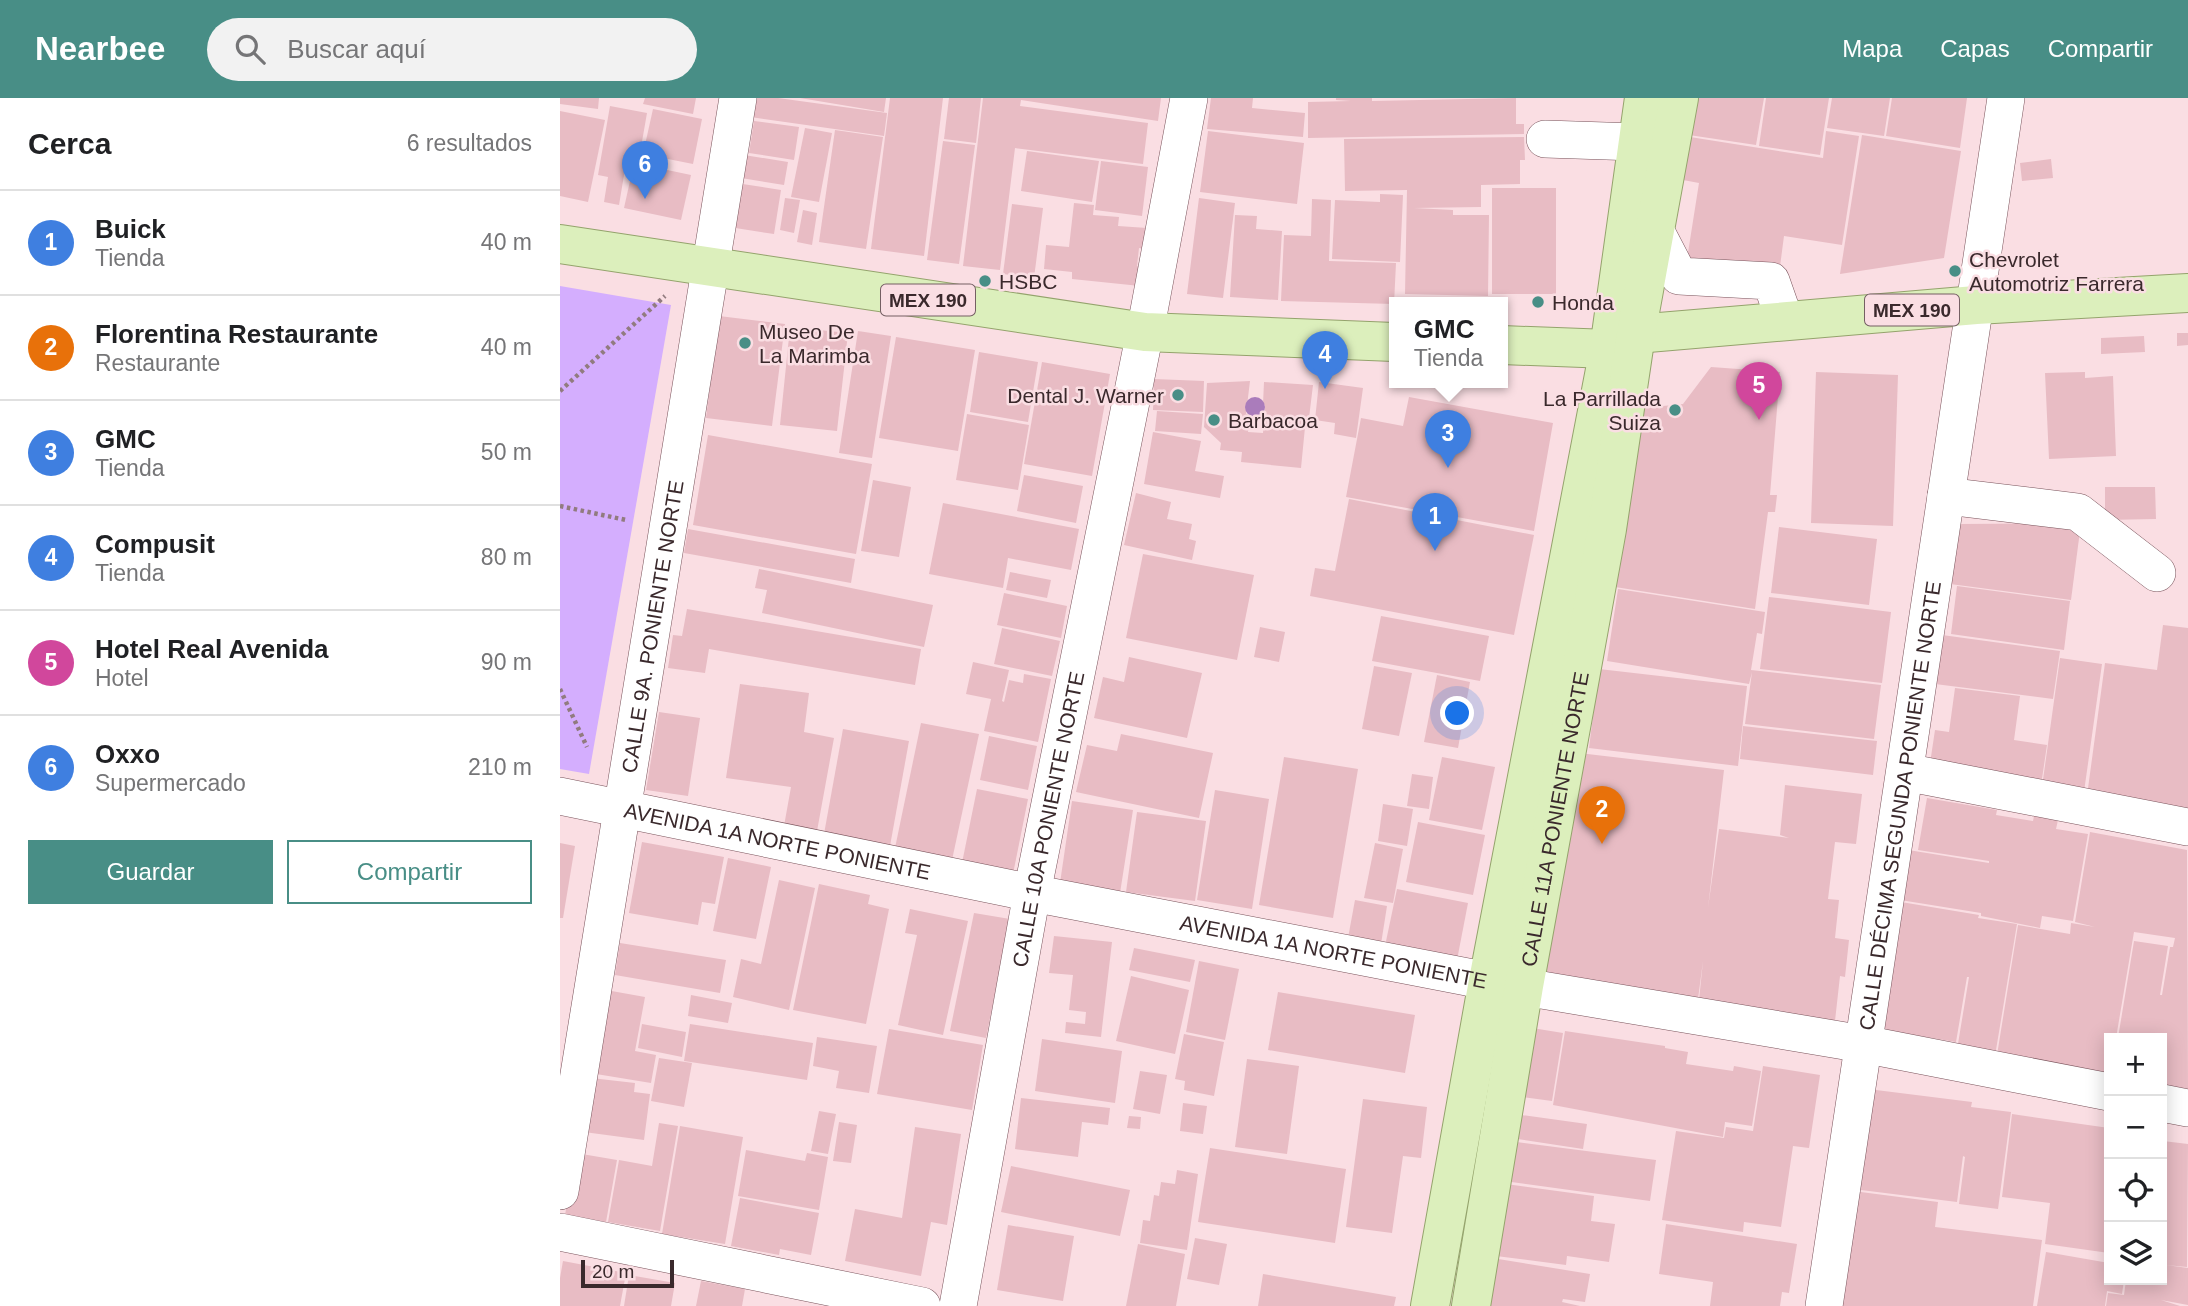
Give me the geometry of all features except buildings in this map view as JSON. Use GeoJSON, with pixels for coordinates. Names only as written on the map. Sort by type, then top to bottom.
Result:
{"type":"FeatureCollection","features":[{"type":"Feature","properties":{"kind":"main road"},"geometry":{"type":"LineString","coordinates":[[1640,228],[1637,142],[1644,98]]}},
{"type":"Feature","properties":{"kind":"main road"},"geometry":{"type":"LineString","coordinates":[[1640,228],[1679,98]]}},
{"type":"Feature","properties":{"kind":"main road","name":"CALLE 11A PONIENTE NORTE"},"geometry":{"type":"LineString","coordinates":[[1430,1306],[1506,984],[1591,527],[1640,228]]}},
{"type":"Feature","properties":{"kind":"main road","name":"MEX 190"},"geometry":{"type":"LineString","coordinates":[[560,244],[708,286],[1145,332],[1389,342]]}},
{"type":"Feature","properties":{"kind":"main road","name":"MEX 190"},"geometry":{"type":"LineString","coordinates":[[1508,345],[1622,342],[1785,321],[1976,305],[2188,293]]}},
{"type":"Feature","properties":{"kind":"main road","name":"CALLE 11A PONIENTE NORTE"},"geometry":{"type":"LineString","coordinates":[[1471,1306],[1506,984]]}},
{"type":"Feature","properties":{"kind":"street","name":"CALLE 9A. PONIENTE NORTE"},"geometry":{"type":"LineString","coordinates":[[560,1191],[738,98]]}},
{"type":"Feature","properties":{"kind":"street","name":"CALLE 10A PONIENTE NORTE"},"geometry":{"type":"LineString","coordinates":[[958,1306],[1032,893],[1145,332],[1189,98]]}},
{"type":"Feature","properties":{"kind":"street","name":"CALLE DÉCIMA SEGUNDA PONIENTE NORTE"},"geometry":{"type":"LineString","coordinates":[[1824,1306],[2006,98]]}},
{"type":"Feature","properties":{"kind":"street"},"geometry":{"type":"LineString","coordinates":[[1545,139],[1637,142]]}},
{"type":"Feature","properties":{"kind":"street"},"geometry":{"type":"LineString","coordinates":[[1640,228],[1679,276],[1771,281],[1785,321]]}},
{"type":"Feature","properties":{"kind":"street"},"geometry":{"type":"LineString","coordinates":[[1947,496],[2078,512],[2157,573]]}},
{"type":"Feature","properties":{"kind":"street"},"geometry":{"type":"LineString","coordinates":[[1905,772],[2188,827]]}},
{"type":"Feature","properties":{"kind":"street","name":"AVENIDA 1A NORTE PONIENTE"},"geometry":{"type":"LineString","coordinates":[[560,796],[1032,893],[1506,984],[1864,1044],[2104,1091]]}},
{"type":"Feature","properties":{"kind":"street"},"geometry":{"type":"LineString","coordinates":[[2167,1104],[2188,1108]]}},
{"type":"Feature","properties":{"kind":"street"},"geometry":{"type":"LineString","coordinates":[[560,1232],[922,1306]]}},
{"type":"Feature","properties":{"kind":"path"},"geometry":{"type":"LineString","coordinates":[[560,391],[664,296],[708,286]]}},
{"type":"Feature","properties":{"kind":"path"},"geometry":{"type":"LineString","coordinates":[[560,506],[626,520]]}},
{"type":"Feature","properties":{"kind":"path"},"geometry":{"type":"LineString","coordinates":[[560,689],[587,747]]}},
{"type":"Feature","properties":{"kind":"shaded area"},"geometry":{"type":"Polygon","coordinates":[[[560,286],[671,305],[589,774],[560,769],[560,286]]]}},
{"type":"Feature","properties":{"kind":"place","name":"Oxxo"},"geometry":{"type":"Point","coordinates":[645,199]}},
{"type":"Feature","properties":{"kind":"place","name":"Chevrolet Automotriz Farrera"},"geometry":{"type":"Point","coordinates":[1955,271]}},
{"type":"Feature","properties":{"kind":"place","name":"HSBC"},"geometry":{"type":"Point","coordinates":[985,281]}},
{"type":"Feature","properties":{"kind":"place","name":"Honda"},"geometry":{"type":"Point","coordinates":[1538,302]}},
{"type":"Feature","properties":{"kind":"place","name":"Museo De La Marimba"},"geometry":{"type":"Point","coordinates":[745,343]}},
{"type":"Feature","properties":{"kind":"place","name":"Compusit"},"geometry":{"type":"Point","coordinates":[1325,389]}},
{"type":"Feature","properties":{"kind":"place","name":"Dental J. Warner"},"geometry":{"type":"Point","coordinates":[1178,395]}},
{"type":"Feature","properties":{"kind":"place","name":"La Parrillada Suiza"},"geometry":{"type":"Point","coordinates":[1675,410]}},
{"type":"Feature","properties":{"kind":"place","name":"Barbacoa"},"geometry":{"type":"Point","coordinates":[1214,420]}},
{"type":"Feature","properties":{"kind":"place","name":"Hotel Real Avenida"},"geometry":{"type":"Point","coordinates":[1759,420]}},
{"type":"Feature","properties":{"kind":"place","name":"GMC"},"geometry":{"type":"Point","coordinates":[1448,468]}},
{"type":"Feature","properties":{"kind":"place","name":"Buick"},"geometry":{"type":"Point","coordinates":[1435,551]}},
{"type":"Feature","properties":{"kind":"place","name":"Florentina Restaurante"},"geometry":{"type":"Point","coordinates":[1602,844]}}]}
